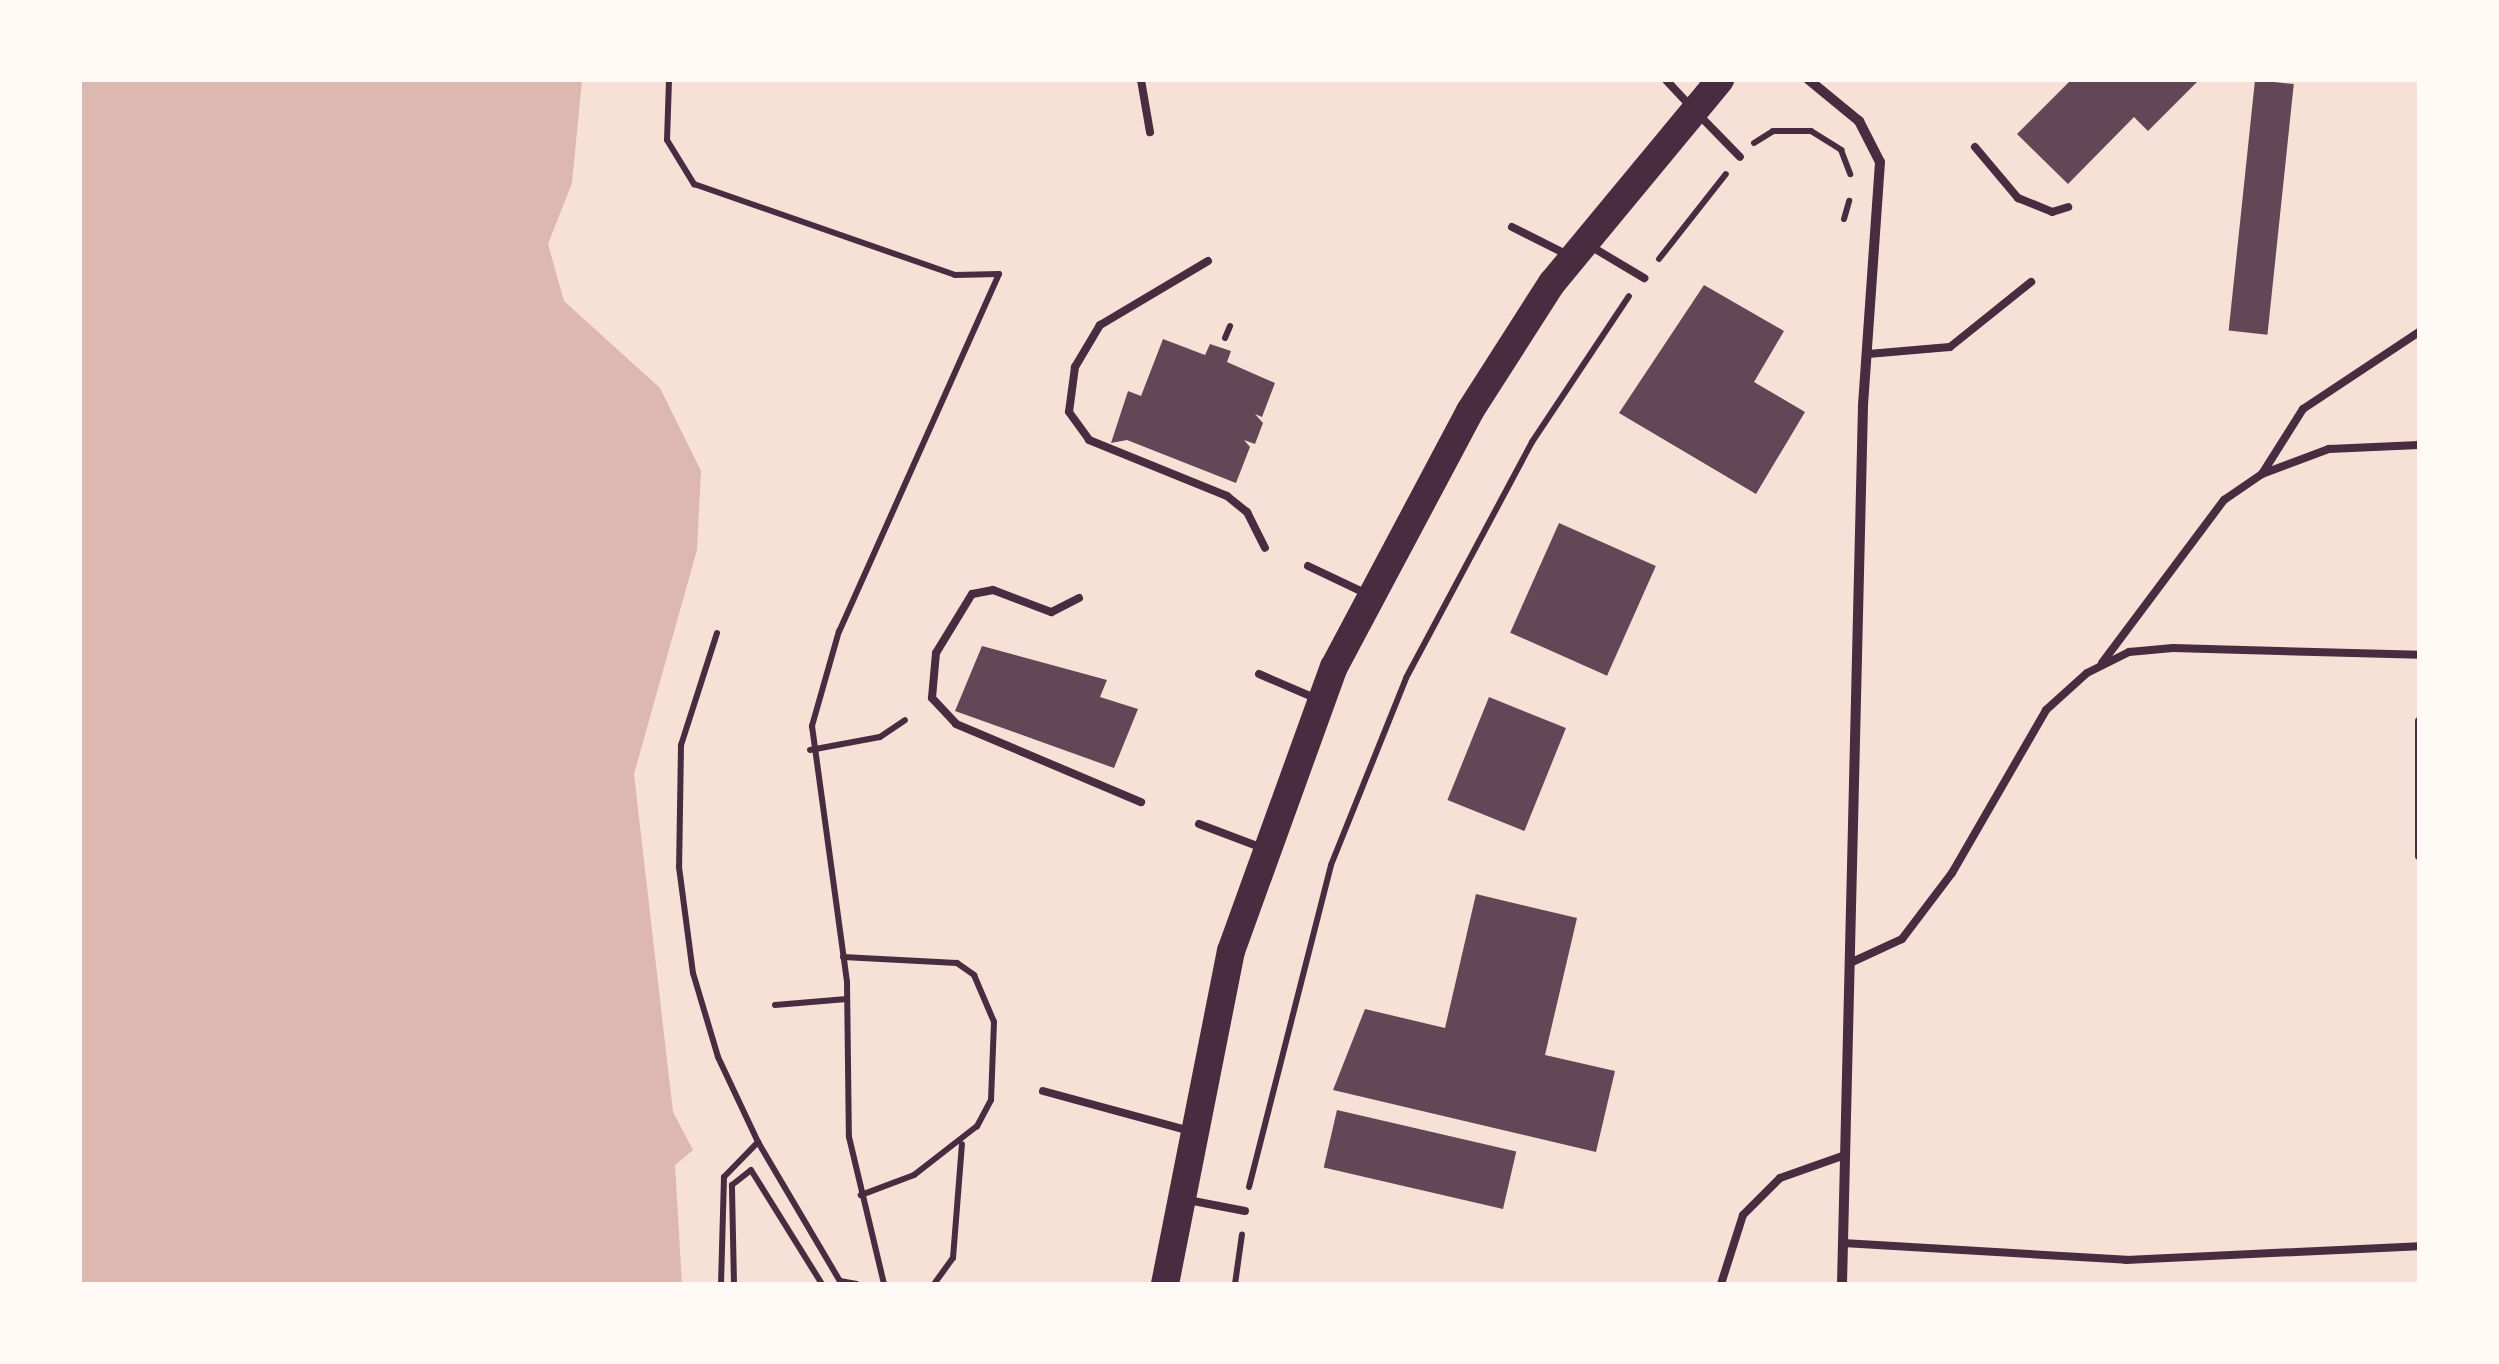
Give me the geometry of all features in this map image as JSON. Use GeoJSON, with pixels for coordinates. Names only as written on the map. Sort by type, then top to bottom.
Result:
{"type":"FeatureCollection","features":[{"type":"Feature","properties":{"kind":"highway"},"geometry":{"type":"LineString","coordinates":[[1165,1284],[1190,1131],[1262,848],[1321,701],[1370,595],[1474,403],[1578,250],[1720,80]]}},
{"type":"Feature","properties":{"kind":"street"},"geometry":{"type":"LineString","coordinates":[[1809,80],[1858,122],[1880,162],[1868,354],[1842,1284]]}},
{"type":"Feature","properties":{"kind":"lane"},"geometry":{"type":"LineString","coordinates":[[1141,80],[1150,132]]}},
{"type":"Feature","properties":{"kind":"lane"},"geometry":{"type":"LineString","coordinates":[[1666,80],[1740,157]]}},
{"type":"Feature","properties":{"kind":"lane"},"geometry":{"type":"LineString","coordinates":[[1975,148],[2018,198],[2052,212],[2068,207]]}},
{"type":"Feature","properties":{"kind":"lane"},"geometry":{"type":"LineString","coordinates":[[1512,227],[1644,278]]}},
{"type":"Feature","properties":{"kind":"lane"},"geometry":{"type":"LineString","coordinates":[[1208,261],[1100,324],[1075,367],[1069,412],[1089,440],[1226,496],[1247,512],[1266,548]]}},
{"type":"Feature","properties":{"kind":"lane"},"geometry":{"type":"LineString","coordinates":[[1868,354],[1950,347],[2032,282]]}},
{"type":"Feature","properties":{"kind":"lane"},"geometry":{"type":"LineString","coordinates":[[2262,474],[2303,409],[2419,332]]}},
{"type":"Feature","properties":{"kind":"lane"},"geometry":{"type":"LineString","coordinates":[[1850,963],[1902,939],[1952,872],[2046,710],[2100,666],[2224,500],[2262,474],[2329,449],[2419,445]]}},
{"type":"Feature","properties":{"kind":"lane"},"geometry":{"type":"LineString","coordinates":[[1308,566],[1370,595]]}},
{"type":"Feature","properties":{"kind":"lane"},"geometry":{"type":"LineString","coordinates":[[1079,598],[1051,612],[993,590],[972,594],[936,654],[932,698],[956,724],[1140,802]]}},
{"type":"Feature","properties":{"kind":"lane"},"geometry":{"type":"LineString","coordinates":[[2100,666],[2173,648],[2419,654]]}},
{"type":"Feature","properties":{"kind":"lane"},"geometry":{"type":"LineString","coordinates":[[1259,674],[1321,701]]}},
{"type":"Feature","properties":{"kind":"lane"},"geometry":{"type":"LineString","coordinates":[[2419,721],[2419,856]]}},
{"type":"Feature","properties":{"kind":"lane"},"geometry":{"type":"LineString","coordinates":[[1199,824],[1262,848]]}},
{"type":"Feature","properties":{"kind":"lane"},"geometry":{"type":"LineString","coordinates":[[1044,1091],[1190,1131]]}},
{"type":"Feature","properties":{"kind":"lane"},"geometry":{"type":"LineString","coordinates":[[1721,1284],[1743,1215],[1780,1178],[1844,1155]]}},
{"type":"Feature","properties":{"kind":"lane"},"geometry":{"type":"LineString","coordinates":[[1178,1198],[1245,1211]]}},
{"type":"Feature","properties":{"kind":"lane"},"geometry":{"type":"LineString","coordinates":[[1843,1243],[2126,1260],[2419,1246]]}},
{"type":"Feature","properties":{"kind":"path"},"geometry":{"type":"LineString","coordinates":[[668,80],[667,140],[694,184],[954,275],[999,274],[839,631],[810,750],[847,999],[846,1097],[862,1195],[884,1284]]}},
{"type":"Feature","properties":{"kind":"path"},"geometry":{"type":"LineString","coordinates":[[1236,1284],[1264,1099],[1331,865],[1406,678],[1532,442],[1644,278],[1740,157],[1774,130],[1829,140],[1850,170],[1844,219]]}},
{"type":"Feature","properties":{"kind":"path"},"geometry":{"type":"LineString","coordinates":[[1225,338],[1230,326]]}},
{"type":"Feature","properties":{"kind":"path"},"geometry":{"type":"LineString","coordinates":[[718,633],[682,745],[679,867],[698,990],[758,1142],[838,1282],[857,1284]]}},
{"type":"Feature","properties":{"kind":"path"},"geometry":{"type":"LineString","coordinates":[[810,750],[880,737],[905,720]]}},
{"type":"Feature","properties":{"kind":"path"},"geometry":{"type":"LineString","coordinates":[[842,957],[938,957],[974,975],[994,1022],[990,1100],[962,1142],[862,1195]]}},
{"type":"Feature","properties":{"kind":"path"},"geometry":{"type":"LineString","coordinates":[[776,1005],[847,999]]}},
{"type":"Feature","properties":{"kind":"path"},"geometry":{"type":"LineString","coordinates":[[721,1284],[724,1177],[758,1142]]}},
{"type":"Feature","properties":{"kind":"path"},"geometry":{"type":"LineString","coordinates":[[934,1284],[953,1258],[962,1142]]}},
{"type":"Feature","properties":{"kind":"path"},"geometry":{"type":"LineString","coordinates":[[734,1284],[732,1185],[750,1170],[822,1284]]}},
{"type":"Feature","properties":{"kind":"shaded area"},"geometry":{"type":"Polygon","coordinates":[[[80,80],[582,80],[572,183],[548,244],[564,301],[660,388],[701,471],[697,550],[634,774],[673,1112],[693,1150],[675,1165],[682,1284],[80,1284],[80,80]]]}},
{"type":"Feature","properties":{"kind":"building"},"geometry":{"type":"Polygon","coordinates":[[[2071,80],[2199,80],[2148,131],[2134,117],[2068,184],[2017,134],[2071,80]]]}},
{"type":"Feature","properties":{"kind":"building"},"geometry":{"type":"Polygon","coordinates":[[[2255,80],[2294,84],[2267,335],[2229,331],[2255,80]]]}},
{"type":"Feature","properties":{"kind":"building"},"geometry":{"type":"Polygon","coordinates":[[[1704,285],[1784,331],[1754,382],[1805,412],[1756,494],[1619,413],[1704,285]]]}},
{"type":"Feature","properties":{"kind":"building"},"geometry":{"type":"Polygon","coordinates":[[[1163,339],[1205,355],[1210,344],[1231,351],[1227,362],[1275,383],[1262,417],[1255,414],[1263,423],[1255,444],[1244,440],[1250,447],[1236,483],[1127,440],[1111,443],[1128,391],[1141,396],[1163,339]]]}},
{"type":"Feature","properties":{"kind":"building"},"geometry":{"type":"Polygon","coordinates":[[[1559,523],[1656,566],[1607,676],[1510,633],[1559,523]]]}},
{"type":"Feature","properties":{"kind":"building"},"geometry":{"type":"Polygon","coordinates":[[[982,646],[1107,680],[1100,697],[1138,709],[1114,768],[955,711],[982,646]]]}},
{"type":"Feature","properties":{"kind":"building"},"geometry":{"type":"Polygon","coordinates":[[[1489,697],[1566,728],[1524,831],[1447,800],[1489,697]]]}},
{"type":"Feature","properties":{"kind":"building"},"geometry":{"type":"Polygon","coordinates":[[[1476,894],[1577,918],[1545,1055],[1615,1071],[1596,1152],[1333,1090],[1365,1009],[1445,1028],[1476,894]]]}},
{"type":"Feature","properties":{"kind":"building"},"geometry":{"type":"Polygon","coordinates":[[[1337,1110],[1516,1151],[1503,1209],[1324,1167],[1337,1110]]]}}]}
